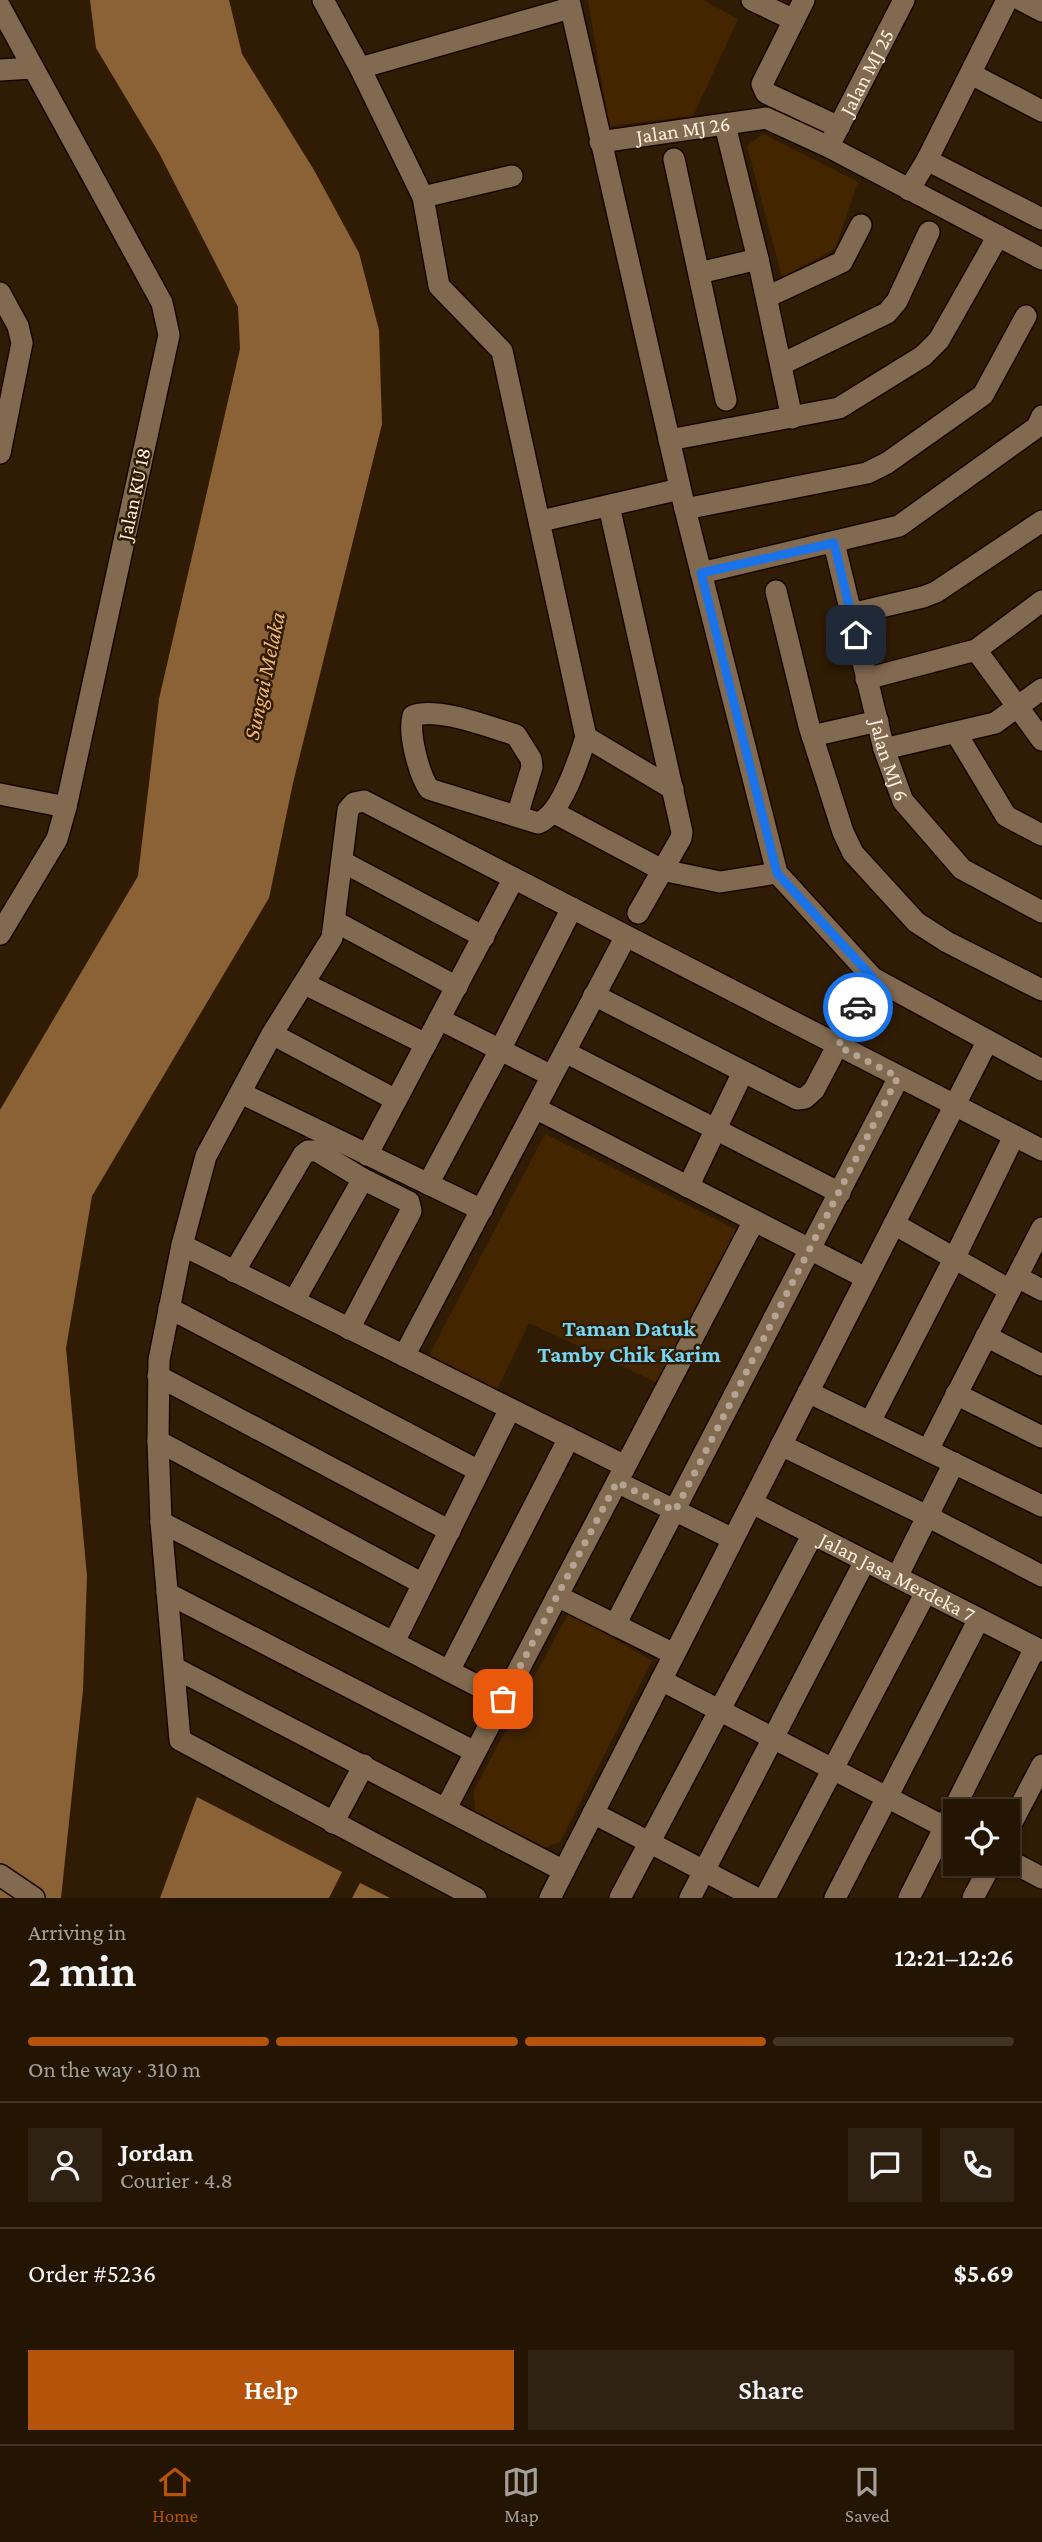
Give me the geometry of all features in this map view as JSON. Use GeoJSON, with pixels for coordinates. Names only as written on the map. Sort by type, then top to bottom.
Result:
{"type":"FeatureCollection","features":[{"type":"Feature","properties":{"kind":"street"},"geometry":{"type":"LineString","coordinates":[[323,0],[360,68],[422,197],[439,286],[502,351],[586,737],[578,762],[553,812],[546,820],[538,822],[517,816],[429,789],[424,782],[411,737],[413,716],[422,712],[516,735],[531,759],[532,767],[517,816]]}},
{"type":"Feature","properties":{"kind":"street"},"geometry":{"type":"LineString","coordinates":[[752,0],[794,20]]}},
{"type":"Feature","properties":{"kind":"street"},"geometry":{"type":"LineString","coordinates":[[804,0],[762,84],[766,93],[839,127]]}},
{"type":"Feature","properties":{"kind":"street","name":"Jalan MJ 25"},"geometry":{"type":"LineString","coordinates":[[829,147],[904,0]]}},
{"type":"Feature","properties":{"kind":"street"},"geometry":{"type":"LineString","coordinates":[[909,190],[927,160],[1007,0]]}},
{"type":"Feature","properties":{"kind":"street"},"geometry":{"type":"LineString","coordinates":[[1021,0],[1042,11]]}},
{"type":"Feature","properties":{"kind":"street"},"geometry":{"type":"LineString","coordinates":[[360,68],[570,4],[683,499],[777,873],[873,978],[1042,1070]]}},
{"type":"Feature","properties":{"kind":"street","name":"Jalan KU 18"},"geometry":{"type":"LineString","coordinates":[[0,8],[162,303],[169,335],[57,839],[0,934]]}},
{"type":"Feature","properties":{"kind":"street"},"geometry":{"type":"LineString","coordinates":[[0,70],[32,68]]}},
{"type":"Feature","properties":{"kind":"street"},"geometry":{"type":"LineString","coordinates":[[971,74],[1042,111]]}},
{"type":"Feature","properties":{"kind":"street","name":"Jalan MJ 26"},"geometry":{"type":"LineString","coordinates":[[600,142],[766,118],[829,147]]}},
{"type":"Feature","properties":{"kind":"street"},"geometry":{"type":"LineString","coordinates":[[725,125],[767,297],[792,418]]}},
{"type":"Feature","properties":{"kind":"street"},"geometry":{"type":"LineString","coordinates":[[829,147],[1042,259]]}},
{"type":"Feature","properties":{"kind":"street"},"geometry":{"type":"LineString","coordinates":[[674,159],[726,400]]}},
{"type":"Feature","properties":{"kind":"street"},"geometry":{"type":"LineString","coordinates":[[927,160],[1042,219]]}},
{"type":"Feature","properties":{"kind":"street"},"geometry":{"type":"LineString","coordinates":[[422,197],[512,176]]}},
{"type":"Feature","properties":{"kind":"street"},"geometry":{"type":"LineString","coordinates":[[767,297],[842,262],[861,225]]}},
{"type":"Feature","properties":{"kind":"street"},"geometry":{"type":"LineString","coordinates":[[782,364],[887,313],[897,301],[929,232]]}},
{"type":"Feature","properties":{"kind":"street"},"geometry":{"type":"LineString","coordinates":[[669,440],[839,408],[923,356],[939,340],[998,236]]}},
{"type":"Feature","properties":{"kind":"street"},"geometry":{"type":"LineString","coordinates":[[699,273],[758,259]]}},
{"type":"Feature","properties":{"kind":"street"},"geometry":{"type":"LineString","coordinates":[[0,293],[18,326],[22,343],[8,374],[1,442]]}},
{"type":"Feature","properties":{"kind":"street"},"geometry":{"type":"LineString","coordinates":[[541,521],[608,506],[683,499],[867,473],[887,463],[983,395],[1026,316]]}},
{"type":"Feature","properties":{"kind":"street"},"geometry":{"type":"LineString","coordinates":[[701,573],[899,526],[1037,427],[1042,416]]}},
{"type":"Feature","properties":{"kind":"street"},"geometry":{"type":"LineString","coordinates":[[608,506],[681,826],[681,838],[638,913]]}},
{"type":"Feature","properties":{"kind":"street"},"geometry":{"type":"LineString","coordinates":[[851,614],[936,592],[1042,521]]}},
{"type":"Feature","properties":{"kind":"street","name":"Jalan MJ 6"},"geometry":{"type":"LineString","coordinates":[[834,543],[884,749],[903,802],[962,869],[1042,912]]}},
{"type":"Feature","properties":{"kind":"street"},"geometry":{"type":"LineString","coordinates":[[776,591],[812,736],[843,832],[856,859],[916,922],[947,942],[1042,990]]}},
{"type":"Feature","properties":{"kind":"street"},"geometry":{"type":"LineString","coordinates":[[866,679],[976,650],[1042,601]]}},
{"type":"Feature","properties":{"kind":"street"},"geometry":{"type":"LineString","coordinates":[[976,650],[1042,740]]}},
{"type":"Feature","properties":{"kind":"street"},"geometry":{"type":"LineString","coordinates":[[884,749],[995,723],[1042,690]]}},
{"type":"Feature","properties":{"kind":"street"},"geometry":{"type":"LineString","coordinates":[[812,736],[878,722]]}},
{"type":"Feature","properties":{"kind":"street"},"geometry":{"type":"LineString","coordinates":[[956,733],[1006,816],[1042,835]]}},
{"type":"Feature","properties":{"kind":"street"},"geometry":{"type":"LineString","coordinates":[[586,737],[673,789]]}},
{"type":"Feature","properties":{"kind":"street"},"geometry":{"type":"LineString","coordinates":[[1,796],[66,807]]}},
{"type":"Feature","properties":{"kind":"street"},"geometry":{"type":"LineString","coordinates":[[476,1898],[180,1740],[161,1522],[159,1360],[182,1245],[206,1156],[272,1034],[332,938],[348,810],[354,803],[364,801],[1042,1150]]}},
{"type":"Feature","properties":{"kind":"street"},"geometry":{"type":"LineString","coordinates":[[553,812],[662,870],[720,882],[777,873]]}},
{"type":"Feature","properties":{"kind":"street"},"geometry":{"type":"LineString","coordinates":[[343,862],[484,937]]}},
{"type":"Feature","properties":{"kind":"street"},"geometry":{"type":"LineString","coordinates":[[367,1155],[514,878]]}},
{"type":"Feature","properties":{"kind":"street"},"geometry":{"type":"LineString","coordinates":[[428,1184],[572,908]]}},
{"type":"Feature","properties":{"kind":"street"},"geometry":{"type":"LineString","coordinates":[[336,922],[457,987]]}},
{"type":"Feature","properties":{"kind":"street"},"geometry":{"type":"LineString","coordinates":[[404,1356],[626,936]]}},
{"type":"Feature","properties":{"kind":"street"},"geometry":{"type":"LineString","coordinates":[[594,995],[797,1099],[805,1098],[814,1090],[873,978]]}},
{"type":"Feature","properties":{"kind":"street"},"geometry":{"type":"LineString","coordinates":[[305,984],[426,1044]]}},
{"type":"Feature","properties":{"kind":"street"},"geometry":{"type":"LineString","coordinates":[[439,1019],[552,1076]]}},
{"type":"Feature","properties":{"kind":"street"},"geometry":{"type":"LineString","coordinates":[[272,1034],[397,1100]]}},
{"type":"Feature","properties":{"kind":"street"},"geometry":{"type":"LineString","coordinates":[[550,1898],[987,1042]]}},
{"type":"Feature","properties":{"kind":"street"},"geometry":{"type":"LineString","coordinates":[[565,1052],[840,1193]]}},
{"type":"Feature","properties":{"kind":"street"},"geometry":{"type":"LineString","coordinates":[[688,1187],[743,1072]]}},
{"type":"Feature","properties":{"kind":"street"},"geometry":{"type":"LineString","coordinates":[[615,1625],[898,1077]]}},
{"type":"Feature","properties":{"kind":"street"},"geometry":{"type":"LineString","coordinates":[[241,1093],[482,1210]]}},
{"type":"Feature","properties":{"kind":"street"},"geometry":{"type":"LineString","coordinates":[[535,1108],[866,1278]]}},
{"type":"Feature","properties":{"kind":"street"},"geometry":{"type":"LineString","coordinates":[[870,1422],[1014,1136]]}},
{"type":"Feature","properties":{"kind":"street"},"geometry":{"type":"LineString","coordinates":[[234,1272],[303,1156],[308,1152],[317,1152],[409,1202],[411,1211],[349,1329]]}},
{"type":"Feature","properties":{"kind":"street"},"geometry":{"type":"LineString","coordinates":[[294,1301],[363,1179]]}},
{"type":"Feature","properties":{"kind":"street"},"geometry":{"type":"LineString","coordinates":[[446,1808],[754,1220]]}},
{"type":"Feature","properties":{"kind":"street"},"geometry":{"type":"LineString","coordinates":[[894,1224],[954,1259],[1013,1284],[1042,1290]]}},
{"type":"Feature","properties":{"kind":"street"},"geometry":{"type":"LineString","coordinates":[[928,1450],[1042,1228]]}},
{"type":"Feature","properties":{"kind":"street"},"geometry":{"type":"LineString","coordinates":[[182,1245],[569,1438],[675,1511],[733,1539]]}},
{"type":"Feature","properties":{"kind":"street"},"geometry":{"type":"LineString","coordinates":[[169,1308],[479,1471]]}},
{"type":"Feature","properties":{"kind":"street"},"geometry":{"type":"LineString","coordinates":[[986,1336],[1042,1365]]}},
{"type":"Feature","properties":{"kind":"street"},"geometry":{"type":"LineString","coordinates":[[158,1376],[450,1531]]}},
{"type":"Feature","properties":{"kind":"street"},"geometry":{"type":"LineString","coordinates":[[808,1392],[1042,1506]]}},
{"type":"Feature","properties":{"kind":"street"},"geometry":{"type":"LineString","coordinates":[[957,1394],[1042,1437]]}},
{"type":"Feature","properties":{"kind":"street"},"geometry":{"type":"LineString","coordinates":[[394,1642],[510,1409]]}},
{"type":"Feature","properties":{"kind":"street"},"geometry":{"type":"LineString","coordinates":[[449,1671],[569,1438]]}},
{"type":"Feature","properties":{"kind":"street"},"geometry":{"type":"LineString","coordinates":[[158,1441],[423,1584]]}},
{"type":"Feature","properties":{"kind":"street"},"geometry":{"type":"LineString","coordinates":[[781,1445],[1042,1576]]}},
{"type":"Feature","properties":{"kind":"street"},"geometry":{"type":"LineString","coordinates":[[897,1577],[954,1463]]}},
{"type":"Feature","properties":{"kind":"street","name":"Jalan Jasa Merdeka 7"},"geometry":{"type":"LineString","coordinates":[[752,1503],[1039,1649]]}},
{"type":"Feature","properties":{"kind":"street"},"geometry":{"type":"LineString","coordinates":[[161,1522],[503,1699]]}},
{"type":"Feature","properties":{"kind":"street"},"geometry":{"type":"LineString","coordinates":[[620,1898],[813,1534]]}},
{"type":"Feature","properties":{"kind":"street"},"geometry":{"type":"LineString","coordinates":[[690,1898],[865,1561]]}},
{"type":"Feature","properties":{"kind":"street"},"geometry":{"type":"LineString","coordinates":[[765,1898],[926,1592]]}},
{"type":"Feature","properties":{"kind":"street"},"geometry":{"type":"LineString","coordinates":[[167,1593],[475,1752]]}},
{"type":"Feature","properties":{"kind":"street"},"geometry":{"type":"LineString","coordinates":[[557,1596],[674,1654]]}},
{"type":"Feature","properties":{"kind":"street"},"geometry":{"type":"LineString","coordinates":[[835,1898],[979,1619]]}},
{"type":"Feature","properties":{"kind":"street"},"geometry":{"type":"LineString","coordinates":[[965,1799],[1039,1649]]}},
{"type":"Feature","properties":{"kind":"street"},"geometry":{"type":"LineString","coordinates":[[175,1668],[564,1871]]}},
{"type":"Feature","properties":{"kind":"street"},"geometry":{"type":"LineString","coordinates":[[661,1680],[943,1826]]}},
{"type":"Feature","properties":{"kind":"street"},"geometry":{"type":"LineString","coordinates":[[333,1823],[364,1765]]}},
{"type":"Feature","properties":{"kind":"street"},"geometry":{"type":"LineString","coordinates":[[1020,1807],[1042,1765]]}},
{"type":"Feature","properties":{"kind":"street"},"geometry":{"type":"LineString","coordinates":[[593,1813],[756,1898]]}},
{"type":"Feature","properties":{"kind":"street"},"geometry":{"type":"LineString","coordinates":[[909,1898],[943,1842]]}},
{"type":"Feature","properties":{"kind":"street"},"geometry":{"type":"LineString","coordinates":[[1020,1866],[1042,1878]]}},
{"type":"Feature","properties":{"kind":"street"},"geometry":{"type":"LineString","coordinates":[[0,1875],[34,1898]]}},
{"type":"Feature","properties":{"kind":"street"},"geometry":{"type":"LineString","coordinates":[[973,1898],[984,1876]]}},
{"type":"Feature","properties":{"kind":"shaded area"},"geometry":{"type":"Polygon","coordinates":[[[588,0],[703,0],[738,19],[693,116],[609,126],[588,0]]]}},
{"type":"Feature","properties":{"kind":"shaded area"},"geometry":{"type":"Polygon","coordinates":[[[763,134],[858,182],[835,249],[782,277],[747,146],[763,134]]]}},
{"type":"Feature","properties":{"kind":"shaded area"},"geometry":{"type":"Polygon","coordinates":[[[545,1134],[737,1230],[656,1382],[529,1323],[495,1394],[427,1359],[545,1134]]]}},
{"type":"Feature","properties":{"kind":"shaded area"},"geometry":{"type":"Polygon","coordinates":[[[569,1612],[652,1661],[560,1842],[544,1848],[475,1813],[474,1790],[569,1612]]]}},
{"type":"Feature","properties":{"kind":"water","name":"Sungai Melaka"},"geometry":{"type":"Polygon","coordinates":[[[90,0],[229,0],[242,54],[314,170],[359,253],[379,330],[382,424],[293,783],[269,898],[92,1196],[66,1348],[87,1576],[83,1690],[61,1898],[0,1898],[0,1110],[138,876],[159,699],[240,349],[238,307],[159,153],[96,48],[90,0]]]}},
{"type":"Feature","properties":{"kind":"water"},"geometry":{"type":"Polygon","coordinates":[[[197,1797],[342,1872],[329,1898],[160,1898],[197,1797]]]}},
{"type":"Feature","properties":{"kind":"water"},"geometry":{"type":"Polygon","coordinates":[[[360,1883],[390,1898],[352,1898],[360,1883]]]}},
{"type":"Feature","properties":{"kind":"way so far"},"geometry":{"type":"LineString","coordinates":[[503,1699],[617,1482],[675,1511],[811,1250],[898,1077],[838,1046],[858,1007]]}},
{"type":"Feature","properties":{"kind":"district","name":"Taman Datuk Tamby Chik Karim"},"geometry":{"type":"Point","coordinates":[629,1341]}},
{"type":"Feature","properties":{"kind":"route"},"geometry":{"type":"LineString","coordinates":[[856,635],[834,543],[701,573],[777,873],[873,978],[858,1007]]}}]}
